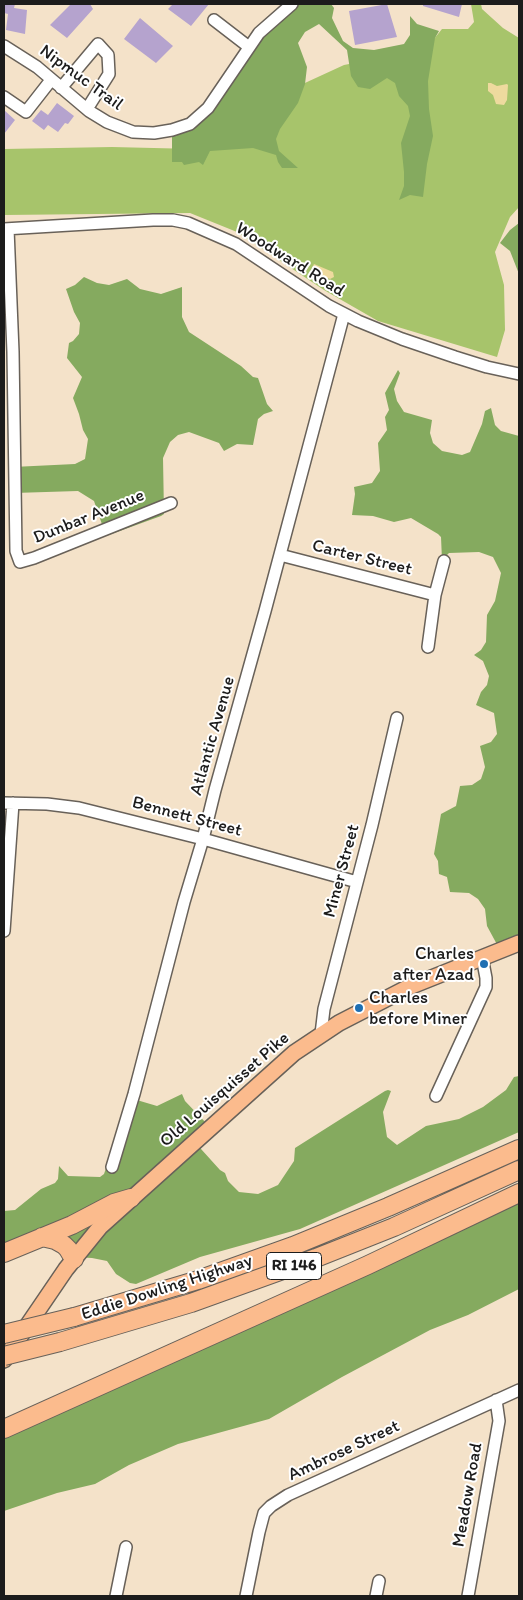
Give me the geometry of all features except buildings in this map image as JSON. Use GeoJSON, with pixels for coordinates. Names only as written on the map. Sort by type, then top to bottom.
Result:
{"type":"FeatureCollection","features":[{"type":"Feature","properties":{"kind":"highway","name":"Eddie Dowling Highway"},"geometry":{"type":"LineString","coordinates":[[10,1338],[198,1280],[285,1249],[388,1207],[519,1149]]}},
{"type":"Feature","properties":{"kind":"highway","name":"Eddie Dowling Highway"},"geometry":{"type":"LineString","coordinates":[[4,1356],[60,1342],[191,1303],[316,1258],[403,1223],[519,1170]]}},
{"type":"Feature","properties":{"kind":"highway"},"geometry":{"type":"LineString","coordinates":[[4,1429],[368,1265],[519,1193]]}},
{"type":"Feature","properties":{"kind":"highway"},"geometry":{"type":"LineString","coordinates":[[4,1253],[131,1198]]}},
{"type":"Feature","properties":{"kind":"highway"},"geometry":{"type":"LineString","coordinates":[[42,1237],[55,1240],[64,1245],[74,1259]]}},
{"type":"Feature","properties":{"kind":"main road","name":"Old Louisquisset Pike"},"geometry":{"type":"LineString","coordinates":[[4,1360],[10,1338],[100,1227],[294,1053],[321,1034],[409,987],[519,943]]}},
{"type":"Feature","properties":{"kind":"street","name":"Nipmuc Trail"},"geometry":{"type":"LineString","coordinates":[[4,46],[37,67],[87,109],[107,122],[133,132],[154,133],[190,124],[208,108],[258,33],[292,4]]}},
{"type":"Feature","properties":{"kind":"street"},"geometry":{"type":"LineString","coordinates":[[214,20],[249,47]]}},
{"type":"Feature","properties":{"kind":"street"},"geometry":{"type":"LineString","coordinates":[[61,88],[98,44],[108,54],[109,74],[87,109]]}},
{"type":"Feature","properties":{"kind":"street"},"geometry":{"type":"LineString","coordinates":[[4,97],[26,112],[51,80]]}},
{"type":"Feature","properties":{"kind":"street","name":"Woodward Road"},"geometry":{"type":"LineString","coordinates":[[6,229],[174,220],[236,244],[301,288],[344,314],[378,330],[455,358],[519,374]]}},
{"type":"Feature","properties":{"kind":"street"},"geometry":{"type":"LineString","coordinates":[[6,229],[9,474]]}},
{"type":"Feature","properties":{"kind":"street","name":"Atlantic Avenue"},"geometry":{"type":"LineString","coordinates":[[112,1167],[203,839],[344,314]]}},
{"type":"Feature","properties":{"kind":"street","name":"Dunbar Avenue"},"geometry":{"type":"LineString","coordinates":[[9,474],[16,551],[20,562],[43,555],[170,503]]}},
{"type":"Feature","properties":{"kind":"street","name":"Carter Street"},"geometry":{"type":"LineString","coordinates":[[280,555],[435,595]]}},
{"type":"Feature","properties":{"kind":"street"},"geometry":{"type":"LineString","coordinates":[[428,647],[435,595],[444,561]]}},
{"type":"Feature","properties":{"kind":"street","name":"Miner Street"},"geometry":{"type":"LineString","coordinates":[[321,1034],[324,1009],[397,718]]}},
{"type":"Feature","properties":{"kind":"street"},"geometry":{"type":"LineString","coordinates":[[4,931],[8,803]]}},
{"type":"Feature","properties":{"kind":"street","name":"Bennett Street"},"geometry":{"type":"LineString","coordinates":[[8,803],[79,808],[203,839],[357,882]]}},
{"type":"Feature","properties":{"kind":"street"},"geometry":{"type":"LineString","coordinates":[[436,1096],[486,987],[482,957]]}},
{"type":"Feature","properties":{"kind":"street","name":"Ambrose Street"},"geometry":{"type":"LineString","coordinates":[[246,1596],[264,1514],[271,1506],[288,1496],[519,1390]]}},
{"type":"Feature","properties":{"kind":"street","name":"Meadow Road"},"geometry":{"type":"LineString","coordinates":[[468,1596],[499,1421],[496,1400]]}},
{"type":"Feature","properties":{"kind":"street"},"geometry":{"type":"LineString","coordinates":[[116,1596],[126,1547]]}},
{"type":"Feature","properties":{"kind":"street"},"geometry":{"type":"LineString","coordinates":[[376,1596],[379,1581]]}},
{"type":"Feature","properties":{"kind":"green space"},"geometry":{"type":"Polygon","coordinates":[[[286,4],[331,4],[334,8],[332,18],[343,41],[353,48],[374,50],[404,44],[410,35],[410,16],[417,24],[439,31],[435,38],[428,81],[429,109],[433,136],[423,197],[410,195],[399,200],[404,186],[401,143],[410,116],[408,106],[399,96],[395,83],[387,78],[370,89],[358,87],[351,76],[347,50],[319,24],[305,32],[298,43],[307,67],[305,84],[298,103],[280,129],[276,139],[279,151],[298,168],[282,168],[276,155],[253,148],[210,151],[203,165],[199,162],[184,165],[182,162],[172,162],[172,130],[205,106],[286,4]]]}},
{"type":"Feature","properties":{"kind":"green space"},"geometry":{"type":"Polygon","coordinates":[[[471,4],[481,4],[482,9],[503,28],[519,38],[519,207],[510,217],[495,252],[504,285],[505,330],[497,357],[378,321],[324,290],[237,232],[190,213],[4,215],[4,149],[112,147],[195,149],[294,88],[344,65],[426,49],[442,29],[468,29],[474,22],[471,4]]]}},
{"type":"Feature","properties":{"kind":"green space"},"geometry":{"type":"Polygon","coordinates":[[[519,223],[519,274],[510,251],[500,243],[510,230],[519,223]]]}},
{"type":"Feature","properties":{"kind":"green space"},"geometry":{"type":"Polygon","coordinates":[[[84,277],[97,283],[109,285],[127,279],[140,289],[161,294],[182,287],[182,317],[189,332],[241,366],[253,377],[258,378],[267,404],[273,411],[264,414],[258,419],[253,445],[237,444],[224,451],[219,443],[189,432],[178,435],[170,442],[163,458],[164,514],[106,536],[94,501],[78,491],[14,493],[13,467],[75,464],[85,459],[88,439],[83,430],[73,398],[82,377],[67,358],[69,343],[79,334],[80,323],[66,289],[75,285],[84,277]]]}},
{"type":"Feature","properties":{"kind":"green space"},"geometry":{"type":"Polygon","coordinates":[[[398,370],[400,373],[394,389],[397,401],[404,412],[432,420],[430,433],[433,443],[442,451],[462,455],[470,452],[482,424],[485,411],[491,408],[495,425],[501,431],[519,436],[519,942],[500,950],[487,926],[485,909],[478,899],[469,893],[450,892],[447,877],[439,874],[438,861],[434,854],[441,814],[456,806],[460,786],[472,785],[481,779],[485,767],[480,746],[491,742],[497,734],[494,713],[476,705],[481,692],[487,685],[489,676],[483,661],[474,655],[481,650],[486,642],[487,615],[495,601],[501,573],[493,557],[479,552],[449,553],[442,560],[441,537],[411,518],[394,522],[373,516],[352,515],[354,487],[372,483],[380,471],[378,443],[387,430],[385,417],[389,410],[385,393],[398,370]]]}},
{"type":"Feature","properties":{"kind":"green space"},"geometry":{"type":"Polygon","coordinates":[[[519,1076],[519,1132],[300,1229],[200,1257],[136,1284],[130,1283],[116,1274],[107,1261],[73,1257],[70,1254],[70,1238],[47,1237],[4,1255],[4,1211],[15,1210],[41,1189],[55,1183],[58,1179],[59,1166],[68,1176],[100,1177],[104,1174],[130,1098],[157,1106],[182,1094],[185,1101],[207,1124],[192,1139],[225,1173],[228,1181],[239,1192],[258,1194],[278,1185],[294,1161],[295,1148],[385,1091],[391,1091],[383,1112],[387,1137],[397,1145],[426,1126],[459,1119],[483,1107],[506,1090],[514,1077],[519,1076]]]}},
{"type":"Feature","properties":{"kind":"green space"},"geometry":{"type":"Polygon","coordinates":[[[519,1194],[519,1289],[468,1315],[430,1330],[269,1419],[178,1444],[129,1465],[95,1484],[57,1493],[4,1511],[4,1429],[519,1194]]]}},
{"type":"Feature","properties":{"kind":"sand"},"geometry":{"type":"Polygon","coordinates":[[[488,83],[497,86],[508,85],[507,100],[504,105],[496,104],[493,95],[488,91],[488,83]]]}},
{"type":"Feature","properties":{"kind":"sand"},"geometry":{"type":"Polygon","coordinates":[[[314,264],[333,272],[334,277],[330,279],[314,272],[312,268],[314,264]]]}},
{"type":"Feature","properties":{"kind":"place","name":"Charles after Azad"},"geometry":{"type":"Point","coordinates":[484,964]}},
{"type":"Feature","properties":{"kind":"place","name":"Charles before Miner"},"geometry":{"type":"Point","coordinates":[359,1008]}}]}
